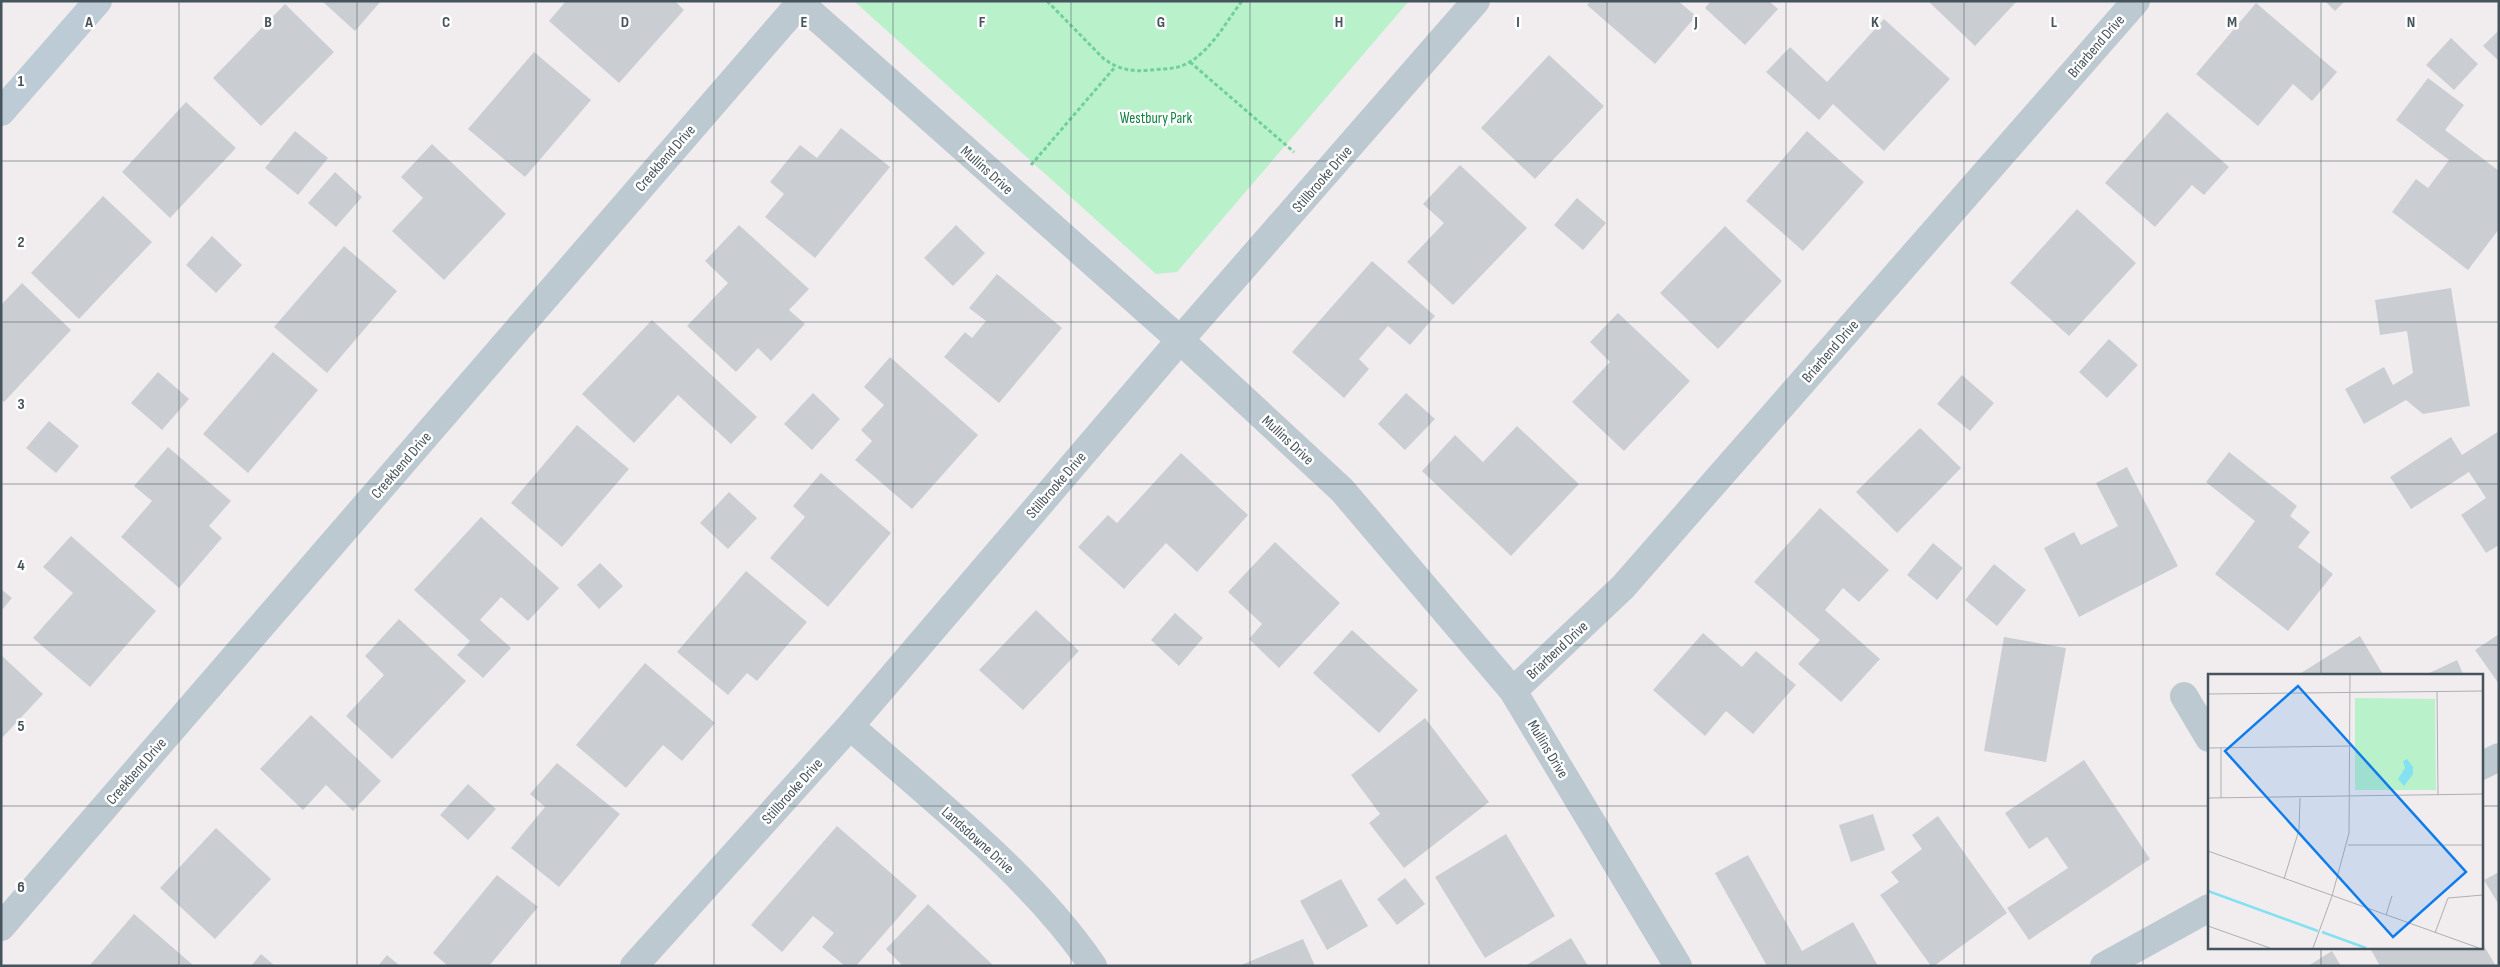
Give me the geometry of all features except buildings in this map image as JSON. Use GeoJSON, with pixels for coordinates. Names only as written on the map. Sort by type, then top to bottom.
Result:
{"type":"FeatureCollection","features":[{"type":"Feature","properties":{"kind":"main road"},"geometry":{"type":"LineString","coordinates":[[1,112],[98,1]]}},
{"type":"Feature","properties":{"kind":"street","name":"Stillbrooke Drive"},"geometry":{"type":"LineString","coordinates":[[634,966],[850,726],[1180,340],[1476,1]]}},
{"type":"Feature","properties":{"kind":"street","name":"Briarbend Drive"},"geometry":{"type":"LineString","coordinates":[[1513,691],[1623,587],[2136,1]]}},
{"type":"Feature","properties":{"kind":"street","name":"Mullins Drive"},"geometry":{"type":"LineString","coordinates":[[799,2],[1180,340],[1342,490],[1513,691],[1678,966]]}},
{"type":"Feature","properties":{"kind":"street","name":"Creekbend Drive"},"geometry":{"type":"LineString","coordinates":[[1,927],[799,2]]}},
{"type":"Feature","properties":{"kind":"street"},"geometry":{"type":"LineString","coordinates":[[2184,696],[2208,736]]}},
{"type":"Feature","properties":{"kind":"street","name":"Landsdowne Drive"},"geometry":{"type":"LineString","coordinates":[[850,726],[1027,885],[1093,966]]}},
{"type":"Feature","properties":{"kind":"street"},"geometry":{"type":"LineString","coordinates":[[2482,766],[2499,757]]}},
{"type":"Feature","properties":{"kind":"street"},"geometry":{"type":"LineString","coordinates":[[2104,966],[2208,909]]}},
{"type":"Feature","properties":{"kind":"path"},"geometry":{"type":"LineString","coordinates":[[1047,1],[1104,59],[1115,66],[1133,72],[1178,67],[1190,62],[1202,53],[1242,1]]}},
{"type":"Feature","properties":{"kind":"path"},"geometry":{"type":"LineString","coordinates":[[1190,62],[1294,152]]}},
{"type":"Feature","properties":{"kind":"path"},"geometry":{"type":"LineString","coordinates":[[1027,170],[1115,66]]}},
{"type":"Feature","properties":{"kind":"green space","name":"Westbury Park"},"geometry":{"type":"Polygon","coordinates":[[[854,1],[1409,1],[1177,272],[1156,274],[854,1]]]}}]}
